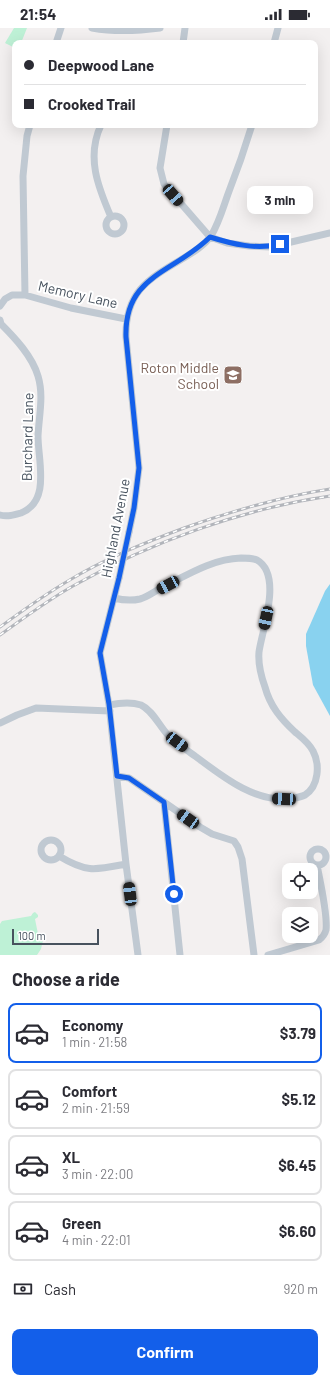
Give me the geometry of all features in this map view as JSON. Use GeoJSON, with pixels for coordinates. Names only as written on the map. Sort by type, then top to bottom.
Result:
{"type":"FeatureCollection","features":[{"type":"Feature","properties":{"kind":"street"},"geometry":{"type":"LineString","coordinates":[[57,40],[61,28]]}},
{"type":"Feature","properties":{"kind":"street"},"geometry":{"type":"LineString","coordinates":[[92,28],[108,30],[160,28]]}},
{"type":"Feature","properties":{"kind":"street"},"geometry":{"type":"LineString","coordinates":[[183,40],[185,28]]}},
{"type":"Feature","properties":{"kind":"street"},"geometry":{"type":"LineString","coordinates":[[275,40],[278,28]]}},
{"type":"Feature","properties":{"kind":"street"},"geometry":{"type":"LineString","coordinates":[[0,306],[5,299],[12,295],[25,295],[23,176],[29,128]]}},
{"type":"Feature","properties":{"kind":"street"},"geometry":{"type":"LineString","coordinates":[[99,128],[94,150],[94,170],[99,190],[111,217]]}},
{"type":"Feature","properties":{"kind":"street"},"geometry":{"type":"LineString","coordinates":[[167,128],[160,168],[162,180],[210,237],[227,243],[270,247],[330,233]]}},
{"type":"Feature","properties":{"kind":"street","name":"Highland Avenue"},"geometry":{"type":"LineString","coordinates":[[138,955],[126,864],[109,708],[100,653],[129,532],[134,508],[139,468],[126,337],[126,319],[133,301],[146,283],[154,276],[191,253],[210,237],[219,219],[251,128]]}},
{"type":"Feature","properties":{"kind":"street","name":"Memory Lane"},"geometry":{"type":"LineString","coordinates":[[25,295],[71,308],[126,319]]}},
{"type":"Feature","properties":{"kind":"street","name":"Burchard Lane"},"geometry":{"type":"LineString","coordinates":[[0,320],[1,324],[28,357],[37,373],[42,389],[38,438],[41,480],[39,494],[34,505],[26,511],[14,515],[0,515]]}},
{"type":"Feature","properties":{"kind":"street"},"geometry":{"type":"LineString","coordinates":[[0,723],[36,708],[109,708],[133,704],[141,705],[147,709],[168,735],[224,778],[237,786],[252,792],[276,798],[297,798],[308,793],[315,783],[317,771],[313,750],[277,712],[270,702],[264,687],[259,652],[270,597],[269,578],[262,564],[255,559],[246,558],[217,562],[192,572],[142,598],[127,600],[114,598]]}},
{"type":"Feature","properties":{"kind":"street"},"geometry":{"type":"LineString","coordinates":[[117,776],[129,778],[212,834],[234,841],[242,858],[254,955]]}},
{"type":"Feature","properties":{"kind":"street"},"geometry":{"type":"LineString","coordinates":[[164,802],[180,955]]}},
{"type":"Feature","properties":{"kind":"street"},"geometry":{"type":"LineString","coordinates":[[59,856],[72,864],[83,868],[98,869],[126,864]]}},
{"type":"Feature","properties":{"kind":"street"},"geometry":{"type":"LineString","coordinates":[[268,955],[319,940],[324,936],[326,930],[326,920],[318,865]]}},
{"type":"Feature","properties":{"kind":"green space"},"geometry":{"type":"Polygon","coordinates":[[[14,28],[27,28],[22,40],[12,40],[12,46],[5,43],[14,28]]]}},
{"type":"Feature","properties":{"kind":"green space"},"geometry":{"type":"Polygon","coordinates":[[[35,912],[38,915],[35,919],[39,939],[43,940],[41,949],[37,955],[0,955],[0,924],[2,921],[31,916],[35,912]]]}},
{"type":"Feature","properties":{"kind":"water"},"geometry":{"type":"Polygon","coordinates":[[[330,584],[330,716],[313,685],[306,646],[306,634],[325,591],[330,584]]]}},
{"type":"Feature","properties":{"kind":"railway"},"geometry":{"type":"LineString","coordinates":[[0,627],[42,597],[68,581],[139,546],[184,528],[238,510],[274,500],[330,489]]}},
{"type":"Feature","properties":{"kind":"railway"},"geometry":{"type":"LineString","coordinates":[[0,635],[45,603],[73,586],[134,555],[198,529],[264,509],[330,496]]}},
{"type":"Feature","properties":{"kind":"place","name":"Roton Middle School"},"geometry":{"type":"Point","coordinates":[233,375]}},
{"type":"Feature","properties":{"kind":"route"},"geometry":{"type":"LineString","coordinates":[[174,894],[164,802],[129,778],[117,776],[109,704],[100,653],[119,578],[134,508],[139,468],[126,337],[126,319],[136,294],[146,283],[154,276],[198,249],[210,237],[227,243],[249,246],[270,247],[280,244]]}}]}
